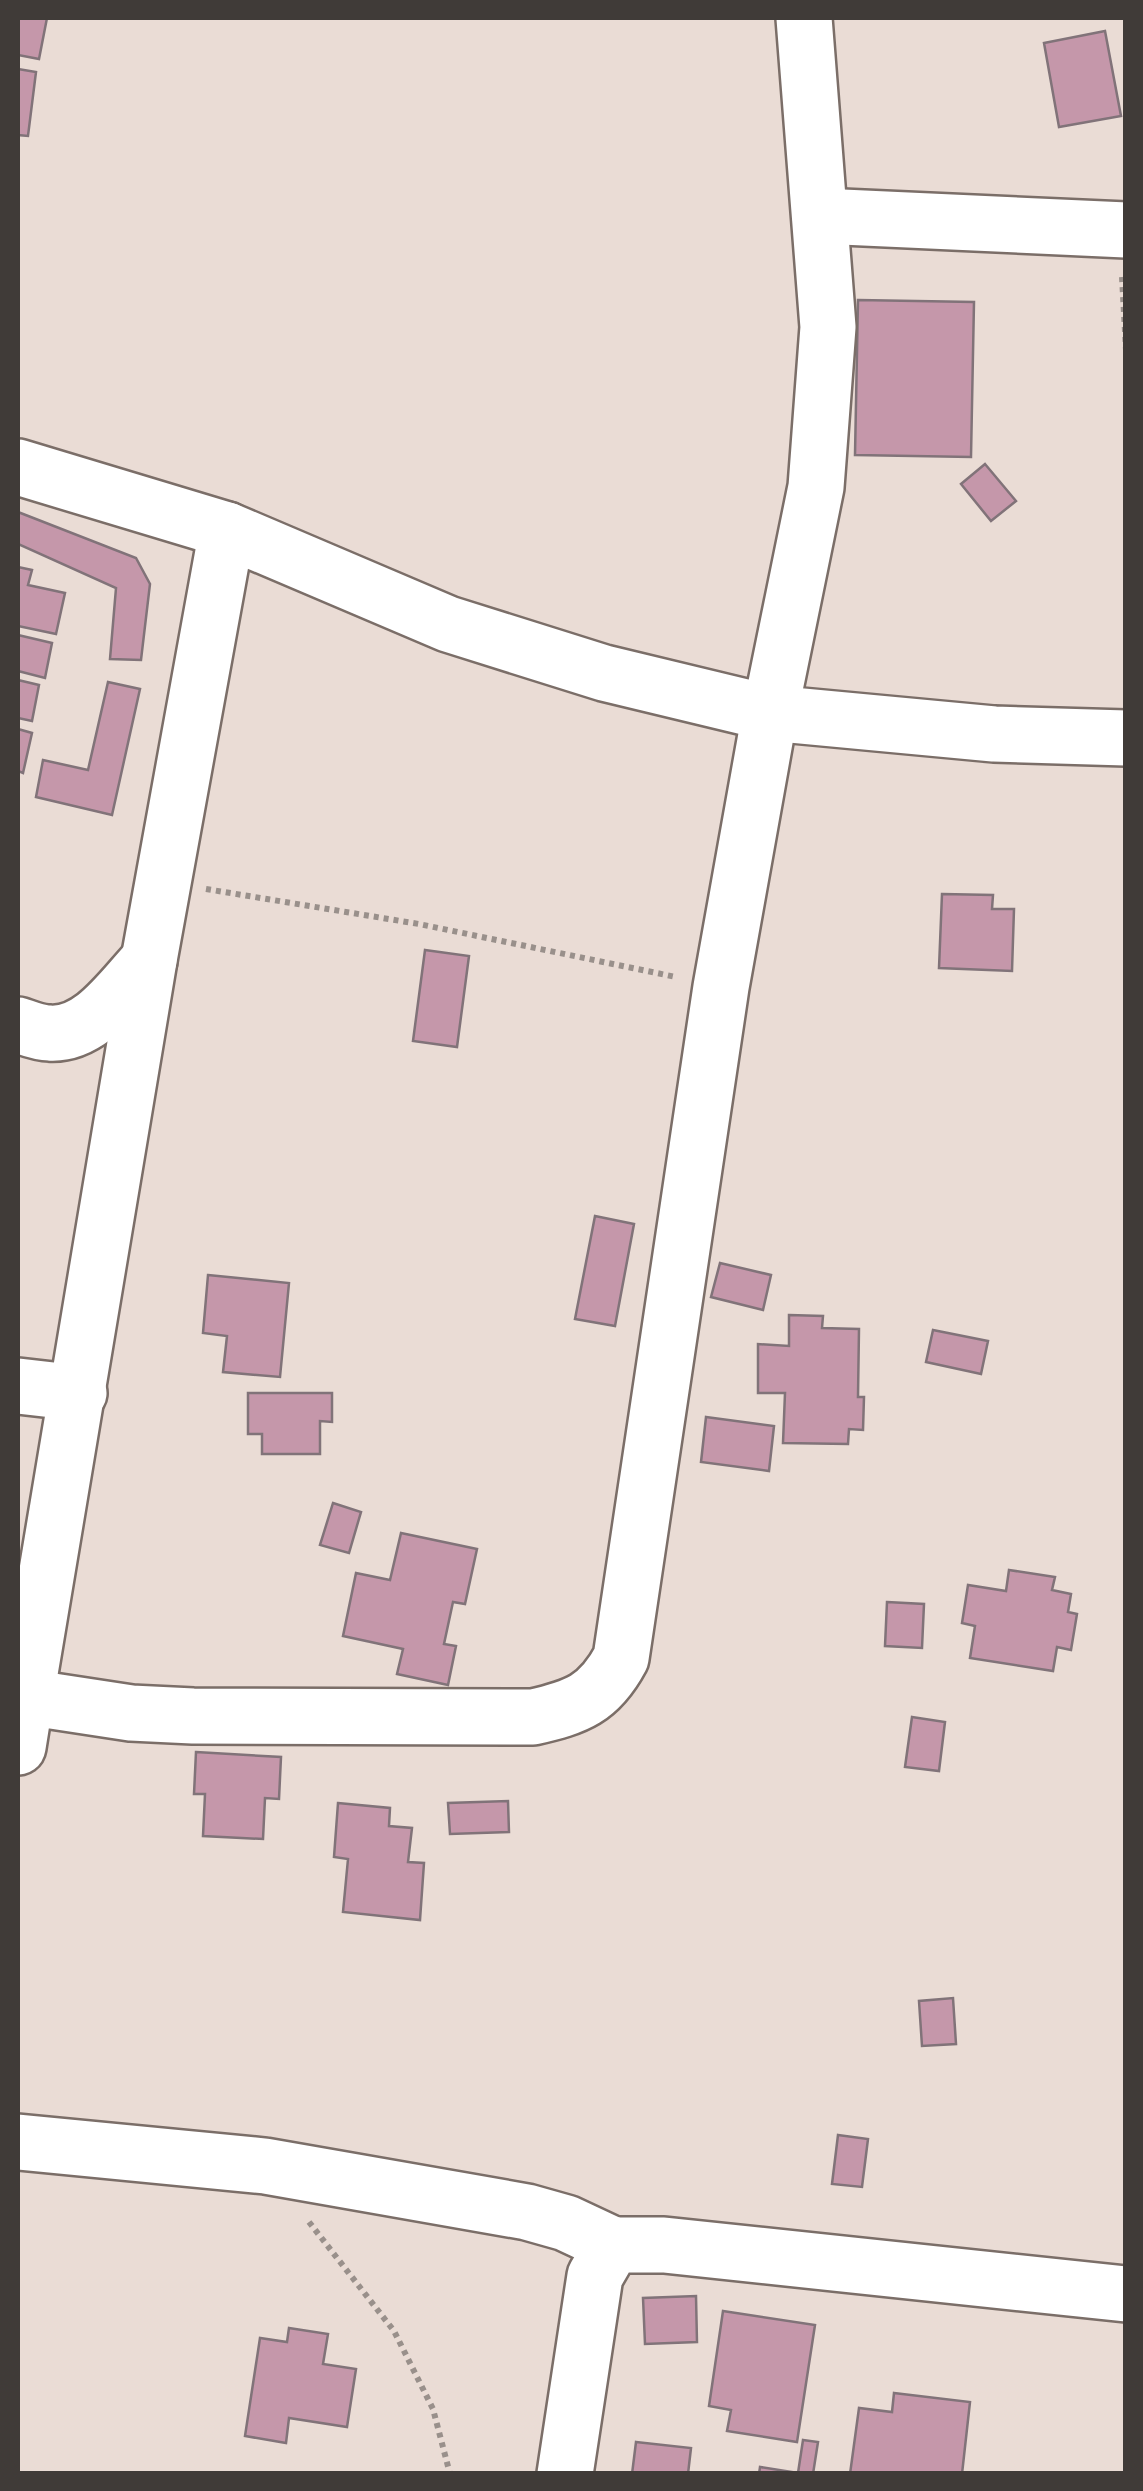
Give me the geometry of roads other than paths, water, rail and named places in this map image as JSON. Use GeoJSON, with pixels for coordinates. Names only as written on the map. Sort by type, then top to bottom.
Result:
{"type":"FeatureCollection","features":[{"type":"Feature","properties":{"kind":"street"},"geometry":{"type":"LineString","coordinates":[[227,530],[149,960],[22,1722],[131,1713],[533,1716],[566,1709],[607,1686],[622,1658],[721,987],[816,487],[828,327],[804,18]]}},
{"type":"Feature","properties":{"kind":"street"},"geometry":{"type":"LineString","coordinates":[[820,216],[1122,230]]}},
{"type":"Feature","properties":{"kind":"street"},"geometry":{"type":"LineString","coordinates":[[18,467],[227,530],[448,624],[604,674],[770,714],[994,734],[1126,738]]}},
{"type":"Feature","properties":{"kind":"street"},"geometry":{"type":"LineString","coordinates":[[18,1026],[50,1033],[80,1028],[104,1009],[149,960]]}},
{"type":"Feature","properties":{"kind":"street"},"geometry":{"type":"LineString","coordinates":[[18,1386],[79,1393]]}},
{"type":"Feature","properties":{"kind":"street"},"geometry":{"type":"LineString","coordinates":[[18,2142],[265,2166],[527,2212],[566,2223],[613,2245],[664,2245],[1126,2294]]}},
{"type":"Feature","properties":{"kind":"street"},"geometry":{"type":"LineString","coordinates":[[565,2474],[594,2276],[613,2245]]}}]}
